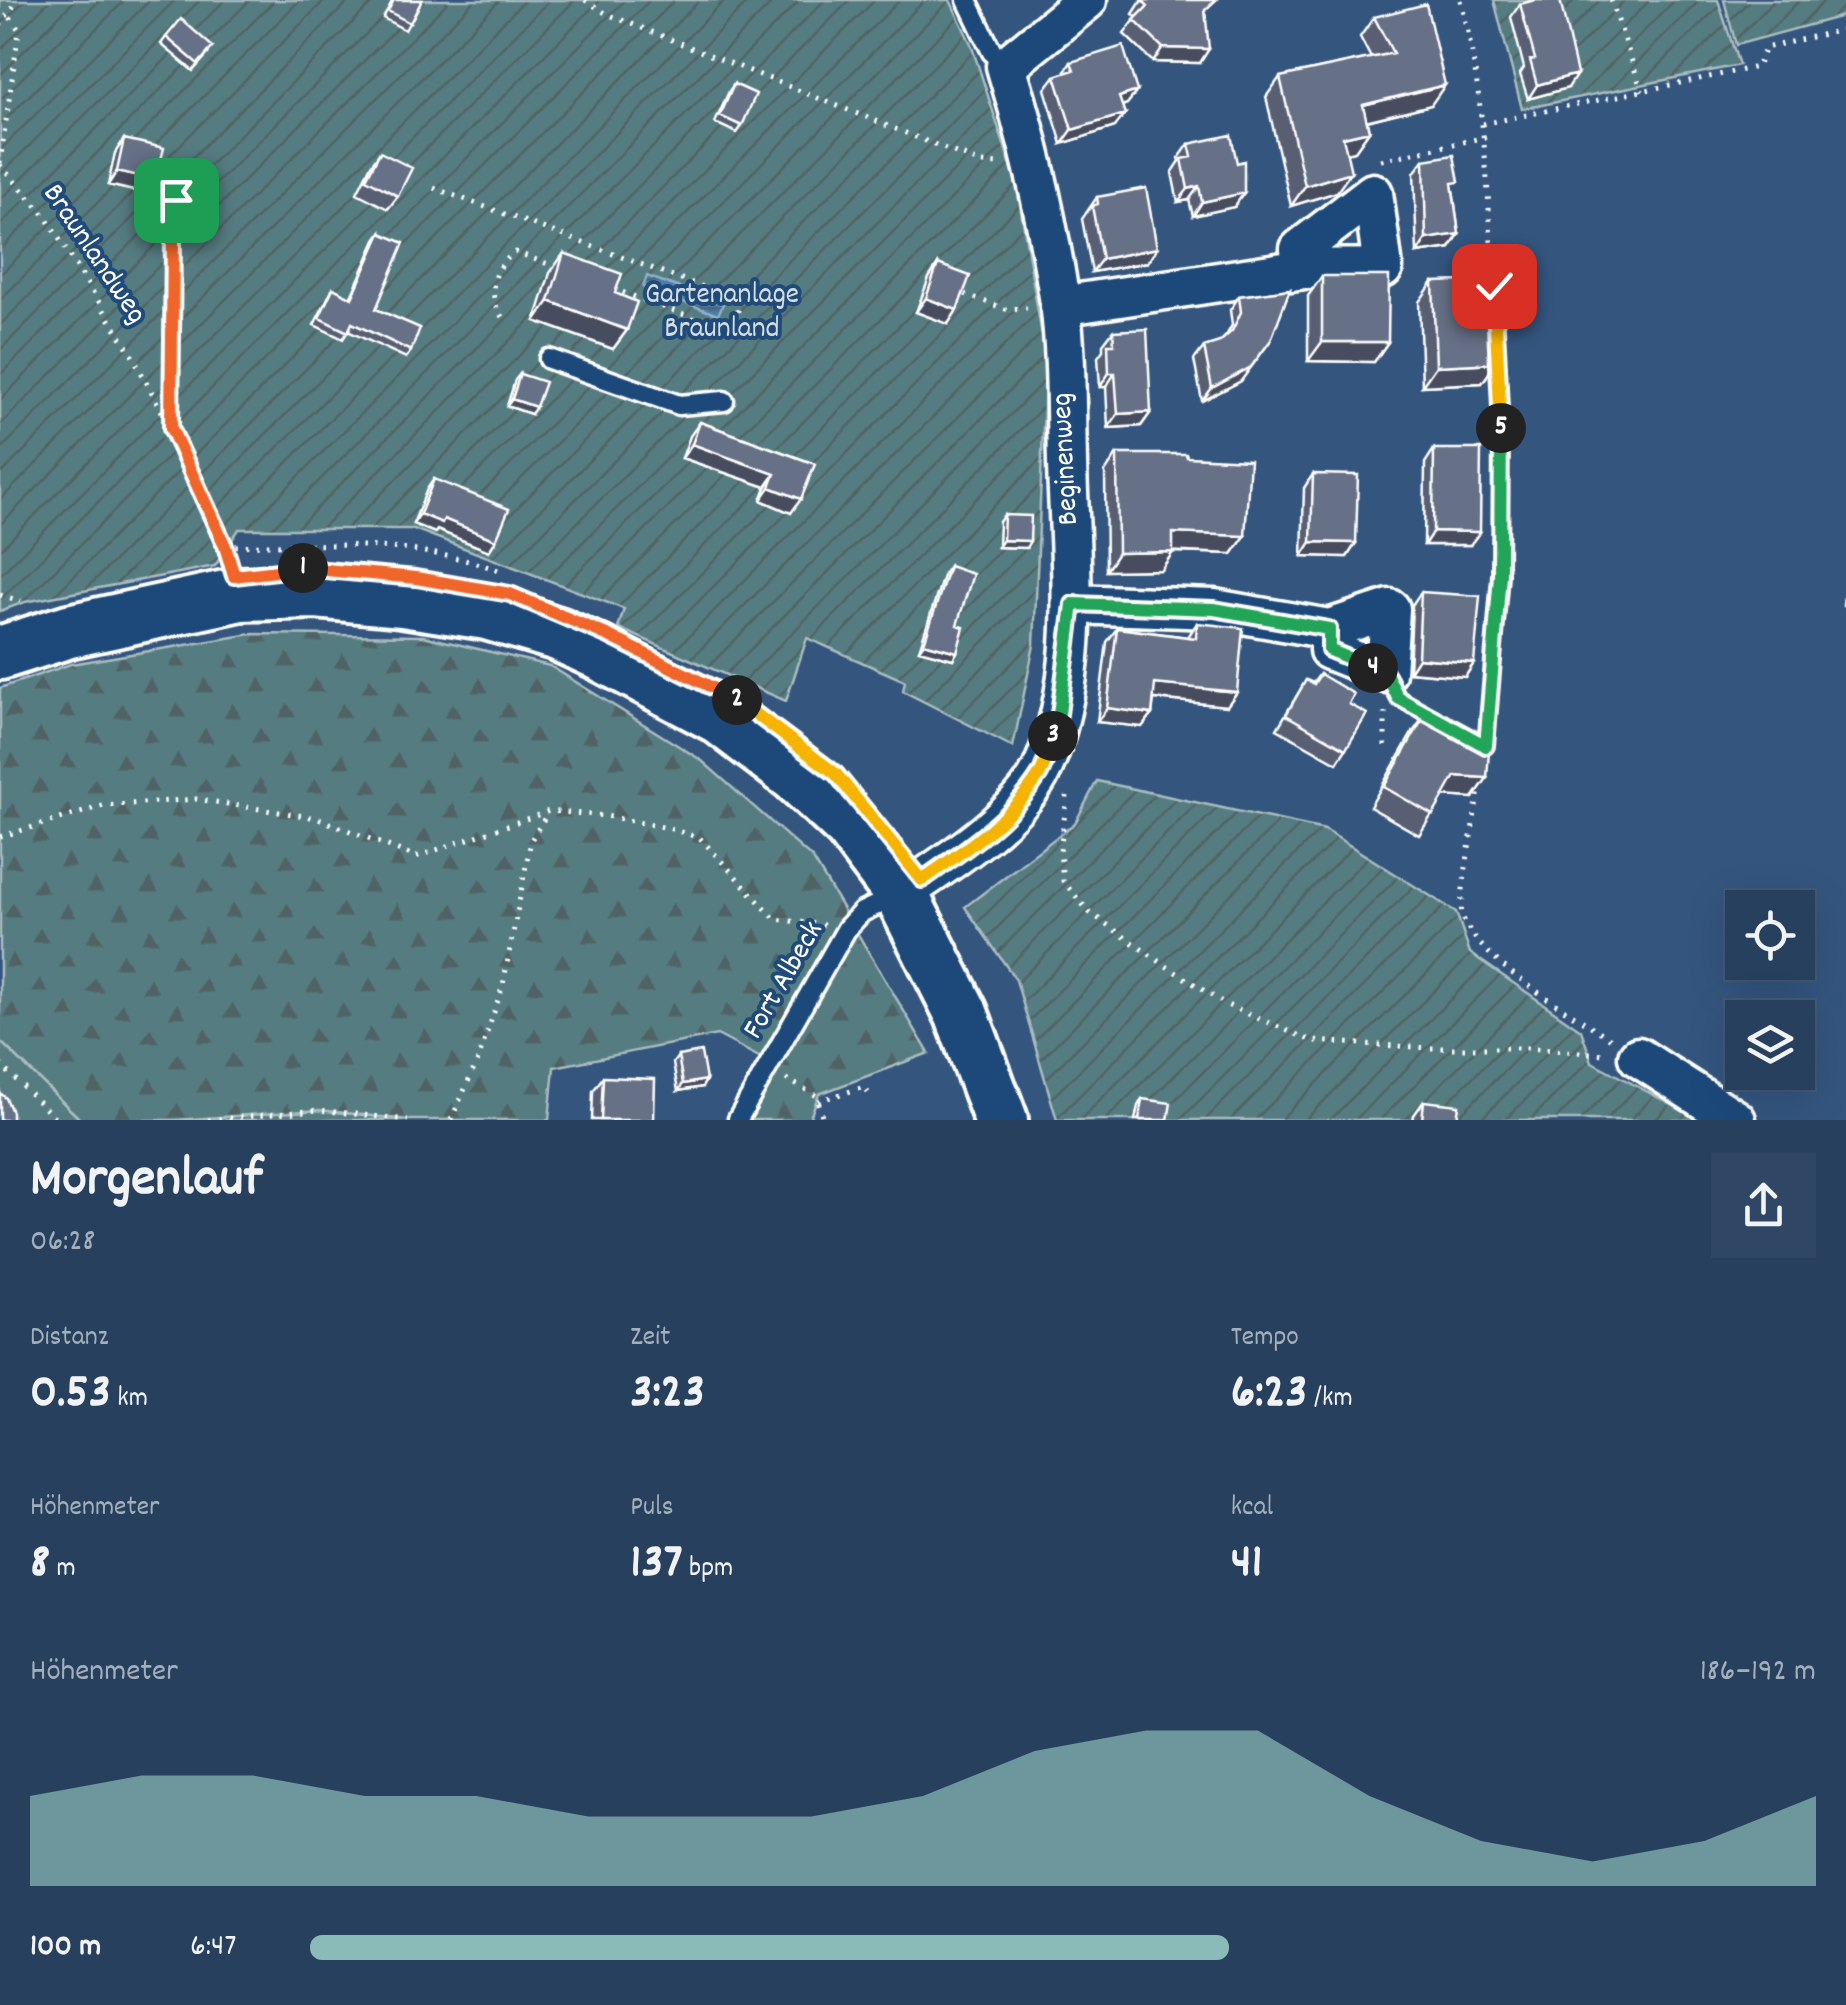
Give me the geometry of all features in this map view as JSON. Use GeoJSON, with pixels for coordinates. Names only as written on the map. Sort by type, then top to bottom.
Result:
{"type":"FeatureCollection","features":[{"type":"Feature","properties":{"kind":"main road"},"geometry":{"type":"LineString","coordinates":[[0,653],[69,631],[240,594],[316,592],[470,610],[558,634],[597,652],[718,718],[796,775],[850,826],[902,894],[962,1013],[1001,1120]]}},
{"type":"Feature","properties":{"kind":"street"},"geometry":{"type":"LineString","coordinates":[[1006,66],[1087,0]]}},
{"type":"Feature","properties":{"kind":"street","name":"Beginenweg"},"geometry":{"type":"LineString","coordinates":[[902,894],[969,848],[1008,813],[1042,772],[1059,714],[1073,604],[1060,306],[1033,164],[1006,66]]}},
{"type":"Feature","properties":{"kind":"street"},"geometry":{"type":"LineString","coordinates":[[1060,306],[1304,269]]}},
{"type":"Feature","properties":{"kind":"street"},"geometry":{"type":"LineString","coordinates":[[1073,604],[1214,609],[1329,629],[1390,609],[1386,673],[1329,650],[1329,629]]}},
{"type":"Feature","properties":{"kind":"street"},"geometry":{"type":"LineString","coordinates":[[1638,1057],[1736,1120]]}},
{"type":"Feature","properties":{"kind":"lane"},"geometry":{"type":"LineString","coordinates":[[967,0],[992,52],[1006,66]]}},
{"type":"Feature","properties":{"kind":"lane"},"geometry":{"type":"LineString","coordinates":[[549,359],[679,405],[724,401]]}},
{"type":"Feature","properties":{"kind":"lane","name":"Fort Albeck"},"geometry":{"type":"LineString","coordinates":[[738,1119],[847,928],[862,912],[902,894]]}},
{"type":"Feature","properties":{"kind":"path"},"geometry":{"type":"LineString","coordinates":[[0,26],[18,0]]}},
{"type":"Feature","properties":{"kind":"path"},"geometry":{"type":"LineString","coordinates":[[585,0],[607,14],[981,164],[1033,164]]}},
{"type":"Feature","properties":{"kind":"path"},"geometry":{"type":"LineString","coordinates":[[1461,0],[1486,137],[1501,436],[1500,575],[1483,764]]}},
{"type":"Feature","properties":{"kind":"path"},"geometry":{"type":"LineString","coordinates":[[1611,0],[1642,91]]}},
{"type":"Feature","properties":{"kind":"path"},"geometry":{"type":"LineString","coordinates":[[0,164],[19,30],[8,14]]}},
{"type":"Feature","properties":{"kind":"path"},"geometry":{"type":"LineString","coordinates":[[1483,124],[1757,67],[1765,48],[1846,29]]}},
{"type":"Feature","properties":{"kind":"path"},"geometry":{"type":"LineString","coordinates":[[1371,165],[1387,158],[1486,137]]}},
{"type":"Feature","properties":{"kind":"path"},"geometry":{"type":"LineString","coordinates":[[171,428],[173,241],[182,178],[193,162]]}},
{"type":"Feature","properties":{"kind":"path","name":"Braunlandweg"},"geometry":{"type":"LineString","coordinates":[[0,164],[43,213],[131,352],[225,546],[240,594]]}},
{"type":"Feature","properties":{"kind":"path"},"geometry":{"type":"LineString","coordinates":[[434,188],[741,301],[731,332],[605,285]]}},
{"type":"Feature","properties":{"kind":"path"},"geometry":{"type":"LineString","coordinates":[[502,317],[495,306],[492,284],[502,263],[515,252],[569,272]]}},
{"type":"Feature","properties":{"kind":"path"},"geometry":{"type":"LineString","coordinates":[[966,294],[1004,309],[1060,306]]}},
{"type":"Feature","properties":{"kind":"path"},"geometry":{"type":"LineString","coordinates":[[1386,673],[1398,698],[1486,746]]}},
{"type":"Feature","properties":{"kind":"path"},"geometry":{"type":"LineString","coordinates":[[1042,772],[1068,797],[1060,852],[1063,881],[1089,912],[1227,1005],[1312,1041],[1430,1048],[1527,1048],[1638,1057]]}},
{"type":"Feature","properties":{"kind":"path"},"geometry":{"type":"LineString","coordinates":[[1480,783],[1461,913],[1480,944],[1514,974],[1638,1057]]}},
{"type":"Feature","properties":{"kind":"path"},"geometry":{"type":"LineString","coordinates":[[0,837],[103,806],[196,798],[316,818],[416,857],[549,812],[606,816],[700,838],[775,919],[847,928]]}},
{"type":"Feature","properties":{"kind":"path"},"geometry":{"type":"LineString","coordinates":[[451,1120],[478,1060],[504,985],[531,840],[549,812]]}},
{"type":"Feature","properties":{"kind":"path"},"geometry":{"type":"LineString","coordinates":[[0,1064],[56,1120]]}},
{"type":"Feature","properties":{"kind":"path"},"geometry":{"type":"LineString","coordinates":[[766,1068],[817,1096],[824,1120]]}},
{"type":"Feature","properties":{"kind":"path"},"geometry":{"type":"LineString","coordinates":[[818,1102],[864,1087],[871,1096]]}},
{"type":"Feature","properties":{"kind":"path"},"geometry":{"type":"LineString","coordinates":[[208,1120],[318,1110],[408,1120]]}},
{"type":"Feature","properties":{"kind":"green space","name":"Gartenanlage Braunland"},"geometry":{"type":"Polygon","coordinates":[[[0,0],[950,0],[971,44],[1016,181],[1046,359],[1034,645],[1013,747],[903,691],[905,681],[807,638],[786,701],[618,628],[624,609],[414,529],[239,529],[215,566],[25,602],[0,611],[0,0]]]}},
{"type":"Feature","properties":{"kind":"green space"},"geometry":{"type":"Polygon","coordinates":[[[1494,0],[1718,0],[1739,65],[1522,109],[1494,0]]]}},
{"type":"Feature","properties":{"kind":"green space"},"geometry":{"type":"Polygon","coordinates":[[[1724,0],[1846,0],[1846,15],[1736,45],[1724,0]]]}},
{"type":"Feature","properties":{"kind":"green space"},"geometry":{"type":"Polygon","coordinates":[[[252,634],[423,636],[550,666],[701,760],[813,859],[929,1053],[819,1094],[809,1120],[748,1120],[778,1067],[717,1035],[554,1067],[549,1120],[408,1120],[319,1110],[176,1120],[81,1120],[0,1041],[0,688],[71,664],[252,634]]]}},
{"type":"Feature","properties":{"kind":"green space"},"geometry":{"type":"Polygon","coordinates":[[[1097,781],[1325,830],[1456,912],[1470,953],[1581,1030],[1592,1062],[1700,1120],[1057,1120],[1016,980],[965,907],[1075,823],[1097,781]]]}},
{"type":"Feature","properties":{"kind":"green space"},"geometry":{"type":"Polygon","coordinates":[[[0,1041],[81,1120],[0,1120],[0,1041]]]}},
{"type":"Feature","properties":{"kind":"green space"},"geometry":{"type":"Polygon","coordinates":[[[319,1110],[408,1120],[176,1120],[319,1110]]]}},
{"type":"Feature","properties":{"kind":"water"},"geometry":{"type":"Polygon","coordinates":[[[647,276],[723,304],[718,315],[643,287],[647,276]]]}},
{"type":"Feature","properties":{"kind":"building"},"geometry":{"type":"Polygon","coordinates":[[[394,0],[422,0],[410,23],[388,11],[394,0]]]}},
{"type":"Feature","properties":{"kind":"building"},"geometry":{"type":"Polygon","coordinates":[[[1142,0],[1216,0],[1205,10],[1209,49],[1163,48],[1134,20],[1148,6],[1142,0]]]}},
{"type":"Feature","properties":{"kind":"building"},"geometry":{"type":"Polygon","coordinates":[[[1560,0],[1577,74],[1537,85],[1530,60],[1535,59],[1520,4],[1560,0]]]}},
{"type":"Feature","properties":{"kind":"building"},"geometry":{"type":"Polygon","coordinates":[[[1426,4],[1445,85],[1363,105],[1369,131],[1343,137],[1351,172],[1305,186],[1280,77],[1393,53],[1374,17],[1426,4]]]}},
{"type":"Feature","properties":{"kind":"building"},"geometry":{"type":"Polygon","coordinates":[[[181,19],[213,47],[198,64],[166,37],[181,19]]]}},
{"type":"Feature","properties":{"kind":"building"},"geometry":{"type":"Polygon","coordinates":[[[1123,46],[1137,91],[1119,97],[1125,114],[1072,130],[1055,76],[1074,70],[1071,62],[1123,46]]]}},
{"type":"Feature","properties":{"kind":"building"},"geometry":{"type":"Polygon","coordinates":[[[734,84],[756,94],[742,126],[720,116],[734,84]]]}},
{"type":"Feature","properties":{"kind":"building"},"geometry":{"type":"Polygon","coordinates":[[[1231,135],[1237,163],[1244,161],[1244,193],[1202,202],[1199,186],[1188,189],[1182,159],[1192,157],[1189,144],[1231,135]]]}},
{"type":"Feature","properties":{"kind":"building"},"geometry":{"type":"Polygon","coordinates":[[[124,139],[164,148],[156,180],[117,171],[124,139]]]}},
{"type":"Feature","properties":{"kind":"building"},"geometry":{"type":"Polygon","coordinates":[[[380,152],[412,168],[398,196],[366,179],[380,152]]]}},
{"type":"Feature","properties":{"kind":"building"},"geometry":{"type":"Polygon","coordinates":[[[1454,155],[1459,182],[1452,183],[1459,234],[1426,239],[1424,160],[1454,155]]]}},
{"type":"Feature","properties":{"kind":"building"},"geometry":{"type":"Polygon","coordinates":[[[1146,188],[1157,248],[1102,259],[1092,206],[1098,204],[1097,197],[1146,188]]]}},
{"type":"Feature","properties":{"kind":"building"},"geometry":{"type":"Polygon","coordinates":[[[381,233],[404,243],[376,309],[420,328],[411,351],[352,323],[348,332],[319,318],[333,288],[352,298],[381,233]]]}},
{"type":"Feature","properties":{"kind":"building"},"geometry":{"type":"Polygon","coordinates":[[[564,253],[622,274],[615,293],[637,302],[627,330],[549,301],[564,253]]]}},
{"type":"Feature","properties":{"kind":"building"},"geometry":{"type":"Polygon","coordinates":[[[938,264],[970,276],[957,310],[926,298],[938,264]]]}},
{"type":"Feature","properties":{"kind":"building"},"geometry":{"type":"Polygon","coordinates":[[[1322,276],[1389,276],[1388,342],[1322,342],[1322,276]]]}},
{"type":"Feature","properties":{"kind":"building"},"geometry":{"type":"Polygon","coordinates":[[[1493,280],[1496,363],[1436,366],[1433,282],[1493,280]]]}},
{"type":"Feature","properties":{"kind":"building"},"geometry":{"type":"Polygon","coordinates":[[[1290,289],[1271,340],[1251,367],[1212,388],[1204,347],[1220,342],[1232,331],[1241,312],[1239,296],[1290,289]]]}},
{"type":"Feature","properties":{"kind":"building"},"geometry":{"type":"Polygon","coordinates":[[[1147,329],[1151,412],[1118,414],[1115,373],[1109,373],[1108,344],[1114,344],[1113,331],[1147,329]]]}},
{"type":"Feature","properties":{"kind":"building"},"geometry":{"type":"Polygon","coordinates":[[[520,374],[545,382],[536,407],[512,399],[520,374]]]}},
{"type":"Feature","properties":{"kind":"building"},"geometry":{"type":"Polygon","coordinates":[[[700,422],[815,464],[801,499],[770,487],[775,474],[692,444],[700,422]]]}},
{"type":"Feature","properties":{"kind":"building"},"geometry":{"type":"Polygon","coordinates":[[[1434,449],[1481,449],[1480,532],[1433,531],[1434,449]]]}},
{"type":"Feature","properties":{"kind":"building"},"geometry":{"type":"Polygon","coordinates":[[[1117,454],[1186,454],[1250,460],[1245,536],[1173,533],[1173,552],[1118,553],[1117,454]]]}},
{"type":"Feature","properties":{"kind":"building"},"geometry":{"type":"Polygon","coordinates":[[[1313,474],[1358,475],[1356,543],[1311,542],[1313,474]]]}},
{"type":"Feature","properties":{"kind":"building"},"geometry":{"type":"Polygon","coordinates":[[[434,479],[509,509],[496,540],[444,519],[442,523],[420,514],[434,479]]]}},
{"type":"Feature","properties":{"kind":"building"},"geometry":{"type":"Polygon","coordinates":[[[1004,515],[1031,516],[1030,541],[1003,540],[1004,515]]]}},
{"type":"Feature","properties":{"kind":"building"},"geometry":{"type":"Polygon","coordinates":[[[949,566],[973,574],[957,625],[964,627],[957,652],[924,643],[949,566]]]}},
{"type":"Feature","properties":{"kind":"building"},"geometry":{"type":"Polygon","coordinates":[[[1421,592],[1480,596],[1474,663],[1418,658],[1421,592]]]}},
{"type":"Feature","properties":{"kind":"building"},"geometry":{"type":"Polygon","coordinates":[[[1197,623],[1243,628],[1237,692],[1155,684],[1152,714],[1107,708],[1117,628],[1196,638],[1197,623]]]}},
{"type":"Feature","properties":{"kind":"building"},"geometry":{"type":"Polygon","coordinates":[[[1320,674],[1354,694],[1349,704],[1367,714],[1346,749],[1286,715],[1306,680],[1314,684],[1320,674]]]}},
{"type":"Feature","properties":{"kind":"building"},"geometry":{"type":"Polygon","coordinates":[[[1425,715],[1489,751],[1487,778],[1455,776],[1433,815],[1384,787],[1425,715]]]}},
{"type":"Feature","properties":{"kind":"building"},"geometry":{"type":"Polygon","coordinates":[[[701,1052],[706,1080],[683,1084],[678,1056],[701,1052]]]}},
{"type":"Feature","properties":{"kind":"building"},"geometry":{"type":"Polygon","coordinates":[[[603,1077],[655,1079],[654,1120],[601,1120],[603,1077]]]}},
{"type":"Feature","properties":{"kind":"building"},"geometry":{"type":"Polygon","coordinates":[[[0,1093],[6,1098],[12,1120],[0,1120],[0,1093]]]}},
{"type":"Feature","properties":{"kind":"building"},"geometry":{"type":"Polygon","coordinates":[[[1142,1099],[1171,1103],[1168,1120],[1139,1120],[1142,1099]]]}},
{"type":"Feature","properties":{"kind":"building"},"geometry":{"type":"Polygon","coordinates":[[[1424,1101],[1459,1105],[1457,1120],[1422,1120],[1424,1101]]]}},
{"type":"Feature","properties":{"kind":"route"},"geometry":{"type":"LineString","coordinates":[[176,200],[171,428],[225,546],[234,576],[302,568],[416,578],[510,594],[609,636],[728,693],[836,774],[922,880],[969,848],[1008,813],[1042,772],[1059,714],[1073,604],[1214,609],[1329,629],[1329,650],[1386,673],[1398,698],[1486,746],[1500,575],[1501,436],[1494,286]]}}]}
